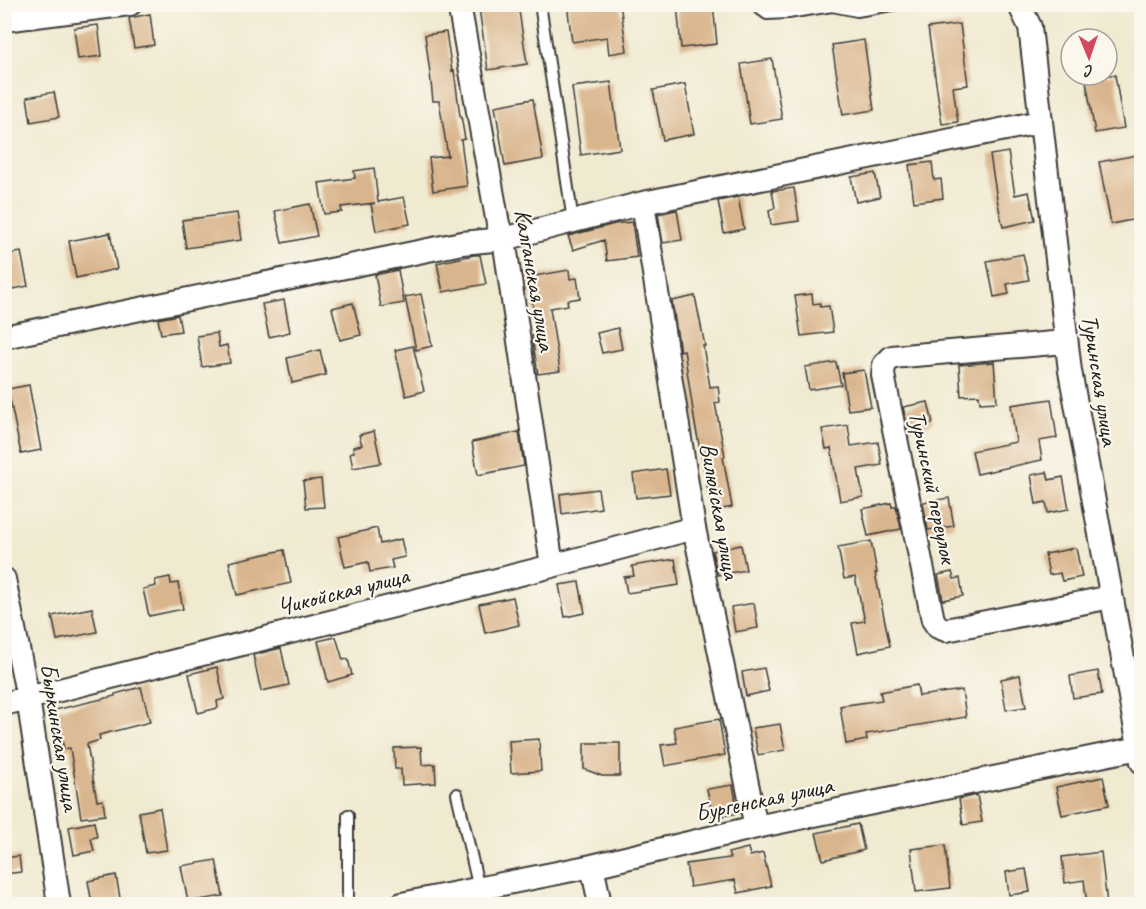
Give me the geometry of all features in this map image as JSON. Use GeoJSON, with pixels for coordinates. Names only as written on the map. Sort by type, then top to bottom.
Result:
{"type":"FeatureCollection","features":[{"type":"Feature","properties":{"kind":"street"},"geometry":{"type":"LineString","coordinates":[[4,20],[130,4]]}},
{"type":"Feature","properties":{"kind":"street","name":"Калганская улица"},"geometry":{"type":"LineString","coordinates":[[459,4],[498,224],[504,239],[552,566]]}},
{"type":"Feature","properties":{"kind":"street","name":"Туринская улица"},"geometry":{"type":"LineString","coordinates":[[1019,4],[1030,27],[1065,342],[1140,755]]}},
{"type":"Feature","properties":{"kind":"street"},"geometry":{"type":"LineString","coordinates":[[4,337],[462,243],[504,239],[643,203],[1040,122]]}},
{"type":"Feature","properties":{"kind":"street","name":"Вилюйская улица"},"geometry":{"type":"LineString","coordinates":[[643,203],[694,528],[756,827]]}},
{"type":"Feature","properties":{"kind":"street","name":"Туринский переулок"},"geometry":{"type":"LineString","coordinates":[[1065,342],[892,357],[884,365],[883,375],[933,620],[938,627],[946,630],[1111,597]]}},
{"type":"Feature","properties":{"kind":"street","name":"Чикойская улица"},"geometry":{"type":"LineString","coordinates":[[4,704],[694,528]]}},
{"type":"Feature","properties":{"kind":"street","name":"Быркинская улица"},"geometry":{"type":"LineString","coordinates":[[4,579],[28,698],[59,904]]}},
{"type":"Feature","properties":{"kind":"street","name":"Бургенская улица"},"geometry":{"type":"LineString","coordinates":[[402,904],[592,866],[756,827],[1140,755]]}},
{"type":"Feature","properties":{"kind":"street"},"geometry":{"type":"LineString","coordinates":[[592,866],[600,904]]}},
{"type":"Feature","properties":{"kind":"lane"},"geometry":{"type":"LineString","coordinates":[[540,4],[573,221]]}},
{"type":"Feature","properties":{"kind":"lane"},"geometry":{"type":"LineString","coordinates":[[753,4],[767,14],[788,13],[832,5],[856,11],[898,4]]}},
{"type":"Feature","properties":{"kind":"lane"},"geometry":{"type":"LineString","coordinates":[[457,794],[479,889]]}},
{"type":"Feature","properties":{"kind":"lane"},"geometry":{"type":"LineString","coordinates":[[348,815],[348,904]]}},
{"type":"Feature","properties":{"kind":"building"},"geometry":{"type":"Polygon","coordinates":[[[518,4],[527,64],[488,70],[479,8],[518,4]]]}},
{"type":"Feature","properties":{"kind":"building"},"geometry":{"type":"Polygon","coordinates":[[[567,4],[620,4],[627,51],[609,54],[607,37],[572,42],[567,4]]]}},
{"type":"Feature","properties":{"kind":"building"},"geometry":{"type":"Polygon","coordinates":[[[677,4],[713,4],[717,44],[681,48],[677,4]]]}},
{"type":"Feature","properties":{"kind":"building"},"geometry":{"type":"Polygon","coordinates":[[[150,14],[154,45],[134,48],[129,18],[150,14]]]}},
{"type":"Feature","properties":{"kind":"building"},"geometry":{"type":"Polygon","coordinates":[[[960,24],[968,85],[953,87],[958,122],[942,124],[928,28],[960,24]]]}},
{"type":"Feature","properties":{"kind":"building"},"geometry":{"type":"Polygon","coordinates":[[[98,25],[102,56],[78,59],[74,28],[98,25]]]}},
{"type":"Feature","properties":{"kind":"building"},"geometry":{"type":"Polygon","coordinates":[[[446,32],[465,139],[461,140],[467,186],[433,191],[429,158],[448,156],[439,101],[433,101],[425,35],[446,32]]]}},
{"type":"Feature","properties":{"kind":"building"},"geometry":{"type":"Polygon","coordinates":[[[864,40],[874,110],[843,115],[832,45],[864,40]]]}},
{"type":"Feature","properties":{"kind":"building"},"geometry":{"type":"Polygon","coordinates":[[[772,59],[782,119],[750,124],[741,64],[772,59]]]}},
{"type":"Feature","properties":{"kind":"building"},"geometry":{"type":"Polygon","coordinates":[[[611,82],[620,149],[581,155],[572,87],[611,82]]]}},
{"type":"Feature","properties":{"kind":"building"},"geometry":{"type":"Polygon","coordinates":[[[685,84],[694,134],[663,140],[653,90],[685,84]]]}},
{"type":"Feature","properties":{"kind":"building"},"geometry":{"type":"Polygon","coordinates":[[[1087,87],[1117,87],[1124,128],[1095,133],[1087,87]]]}},
{"type":"Feature","properties":{"kind":"building"},"geometry":{"type":"Polygon","coordinates":[[[54,92],[59,117],[31,122],[27,97],[54,92]]]}},
{"type":"Feature","properties":{"kind":"building"},"geometry":{"type":"Polygon","coordinates":[[[533,99],[543,159],[505,166],[495,106],[533,99]]]}},
{"type":"Feature","properties":{"kind":"building"},"geometry":{"type":"Polygon","coordinates":[[[1008,152],[1015,195],[1029,192],[1035,220],[1003,227],[990,155],[1008,152]]]}},
{"type":"Feature","properties":{"kind":"building"},"geometry":{"type":"Polygon","coordinates":[[[1137,155],[1142,180],[1142,218],[1111,224],[1099,162],[1137,155]]]}},
{"type":"Feature","properties":{"kind":"building"},"geometry":{"type":"Polygon","coordinates":[[[932,162],[934,180],[941,179],[943,198],[914,202],[909,165],[932,162]]]}},
{"type":"Feature","properties":{"kind":"building"},"geometry":{"type":"Polygon","coordinates":[[[374,168],[378,202],[404,197],[410,224],[376,231],[371,204],[375,203],[341,207],[342,212],[324,214],[319,183],[355,178],[354,171],[374,168]]]}},
{"type":"Feature","properties":{"kind":"building"},"geometry":{"type":"Polygon","coordinates":[[[875,173],[880,197],[856,202],[851,177],[875,173]]]}},
{"type":"Feature","properties":{"kind":"building"},"geometry":{"type":"Polygon","coordinates":[[[794,188],[799,221],[771,225],[769,210],[775,208],[772,191],[794,188]]]}},
{"type":"Feature","properties":{"kind":"building"},"geometry":{"type":"Polygon","coordinates":[[[738,197],[744,229],[724,233],[718,201],[738,197]]]}},
{"type":"Feature","properties":{"kind":"building"},"geometry":{"type":"Polygon","coordinates":[[[310,204],[317,236],[282,243],[275,211],[310,204]]]}},
{"type":"Feature","properties":{"kind":"building"},"geometry":{"type":"Polygon","coordinates":[[[677,210],[682,240],[663,243],[658,214],[677,210]]]}},
{"type":"Feature","properties":{"kind":"building"},"geometry":{"type":"Polygon","coordinates":[[[237,213],[241,240],[186,248],[182,220],[237,213]]]}},
{"type":"Feature","properties":{"kind":"building"},"geometry":{"type":"Polygon","coordinates":[[[632,222],[637,257],[607,261],[604,240],[573,250],[568,236],[615,224],[632,222]]]}},
{"type":"Feature","properties":{"kind":"building"},"geometry":{"type":"Polygon","coordinates":[[[110,233],[117,269],[76,278],[69,241],[110,233]]]}},
{"type":"Feature","properties":{"kind":"building"},"geometry":{"type":"Polygon","coordinates":[[[21,252],[28,286],[4,291],[4,255],[21,252]]]}},
{"type":"Feature","properties":{"kind":"building"},"geometry":{"type":"Polygon","coordinates":[[[1023,254],[1029,280],[1007,284],[1009,294],[994,297],[987,261],[1023,254]]]}},
{"type":"Feature","properties":{"kind":"building"},"geometry":{"type":"Polygon","coordinates":[[[480,255],[486,284],[443,292],[437,263],[480,255]]]}},
{"type":"Feature","properties":{"kind":"building"},"geometry":{"type":"Polygon","coordinates":[[[398,270],[404,303],[381,307],[375,275],[398,270]]]}},
{"type":"Feature","properties":{"kind":"building"},"geometry":{"type":"Polygon","coordinates":[[[569,270],[570,279],[577,278],[580,298],[567,300],[568,305],[550,308],[560,371],[538,374],[532,336],[538,335],[528,277],[569,270]]]}},
{"type":"Feature","properties":{"kind":"building"},"geometry":{"type":"Polygon","coordinates":[[[421,294],[432,346],[416,350],[405,297],[421,294]]]}},
{"type":"Feature","properties":{"kind":"building"},"geometry":{"type":"Polygon","coordinates":[[[812,294],[813,304],[820,303],[820,307],[829,306],[833,332],[801,336],[795,296],[812,294]]]}},
{"type":"Feature","properties":{"kind":"building"},"geometry":{"type":"Polygon","coordinates":[[[695,296],[710,387],[718,386],[720,402],[715,403],[732,507],[712,511],[695,424],[684,350],[680,351],[672,301],[695,296]]]}},
{"type":"Feature","properties":{"kind":"building"},"geometry":{"type":"Polygon","coordinates":[[[284,300],[290,332],[269,337],[262,304],[284,300]]]}},
{"type":"Feature","properties":{"kind":"building"},"geometry":{"type":"Polygon","coordinates":[[[353,303],[361,335],[340,340],[332,308],[353,303]]]}},
{"type":"Feature","properties":{"kind":"building"},"geometry":{"type":"Polygon","coordinates":[[[178,315],[181,331],[161,334],[158,319],[178,315]]]}},
{"type":"Feature","properties":{"kind":"building"},"geometry":{"type":"Polygon","coordinates":[[[618,328],[622,349],[602,353],[597,333],[618,328]]]}},
{"type":"Feature","properties":{"kind":"building"},"geometry":{"type":"Polygon","coordinates":[[[217,333],[219,347],[227,345],[230,363],[202,367],[197,336],[217,333]]]}},
{"type":"Feature","properties":{"kind":"building"},"geometry":{"type":"Polygon","coordinates":[[[413,346],[424,391],[406,396],[395,350],[413,346]]]}},
{"type":"Feature","properties":{"kind":"building"},"geometry":{"type":"Polygon","coordinates":[[[320,350],[326,375],[292,383],[287,358],[320,350]]]}},
{"type":"Feature","properties":{"kind":"building"},"geometry":{"type":"Polygon","coordinates":[[[836,362],[841,385],[809,390],[805,367],[836,362]]]}},
{"type":"Feature","properties":{"kind":"building"},"geometry":{"type":"Polygon","coordinates":[[[994,362],[997,402],[980,403],[979,395],[961,396],[959,365],[994,362]]]}},
{"type":"Feature","properties":{"kind":"building"},"geometry":{"type":"Polygon","coordinates":[[[864,370],[871,407],[848,410],[842,373],[864,370]]]}},
{"type":"Feature","properties":{"kind":"building"},"geometry":{"type":"Polygon","coordinates":[[[29,385],[41,450],[21,454],[8,389],[29,385]]]}},
{"type":"Feature","properties":{"kind":"building"},"geometry":{"type":"Polygon","coordinates":[[[1051,399],[1057,438],[1039,441],[1042,460],[977,474],[972,451],[1016,442],[1011,405],[1051,399]]]}},
{"type":"Feature","properties":{"kind":"building"},"geometry":{"type":"Polygon","coordinates":[[[928,402],[933,423],[908,429],[903,407],[928,402]]]}},
{"type":"Feature","properties":{"kind":"building"},"geometry":{"type":"Polygon","coordinates":[[[848,425],[851,446],[878,442],[882,465],[858,469],[863,497],[840,501],[831,448],[826,449],[822,429],[848,425]]]}},
{"type":"Feature","properties":{"kind":"building"},"geometry":{"type":"Polygon","coordinates":[[[374,431],[381,463],[353,468],[350,453],[354,452],[353,447],[362,445],[359,435],[374,431]]]}},
{"type":"Feature","properties":{"kind":"building"},"geometry":{"type":"Polygon","coordinates":[[[519,432],[524,466],[478,475],[472,442],[519,432]]]}},
{"type":"Feature","properties":{"kind":"building"},"geometry":{"type":"Polygon","coordinates":[[[666,469],[670,494],[636,498],[633,474],[666,469]]]}},
{"type":"Feature","properties":{"kind":"building"},"geometry":{"type":"Polygon","coordinates":[[[1047,472],[1049,480],[1063,477],[1069,509],[1048,513],[1046,502],[1036,504],[1031,475],[1047,472]]]}},
{"type":"Feature","properties":{"kind":"building"},"geometry":{"type":"Polygon","coordinates":[[[321,479],[324,507],[306,508],[303,481],[321,479]]]}},
{"type":"Feature","properties":{"kind":"building"},"geometry":{"type":"Polygon","coordinates":[[[598,489],[601,508],[562,514],[560,494],[598,489]]]}},
{"type":"Feature","properties":{"kind":"building"},"geometry":{"type":"Polygon","coordinates":[[[949,498],[954,526],[928,530],[923,502],[949,498]]]}},
{"type":"Feature","properties":{"kind":"building"},"geometry":{"type":"Polygon","coordinates":[[[891,503],[892,507],[896,506],[901,529],[868,536],[862,509],[891,503]]]}},
{"type":"Feature","properties":{"kind":"building"},"geometry":{"type":"Polygon","coordinates":[[[377,528],[380,544],[401,539],[405,557],[391,560],[393,568],[370,572],[368,562],[345,567],[338,537],[377,528]]]}},
{"type":"Feature","properties":{"kind":"building"},"geometry":{"type":"Polygon","coordinates":[[[871,541],[890,646],[858,653],[852,623],[865,621],[855,577],[844,579],[838,547],[871,541]]]}},
{"type":"Feature","properties":{"kind":"building"},"geometry":{"type":"Polygon","coordinates":[[[741,545],[746,570],[718,575],[712,551],[741,545]]]}},
{"type":"Feature","properties":{"kind":"building"},"geometry":{"type":"Polygon","coordinates":[[[1076,548],[1082,577],[1062,581],[1060,573],[1049,575],[1045,554],[1076,548]]]}},
{"type":"Feature","properties":{"kind":"building"},"geometry":{"type":"Polygon","coordinates":[[[284,550],[291,583],[237,595],[229,562],[284,550]]]}},
{"type":"Feature","properties":{"kind":"building"},"geometry":{"type":"Polygon","coordinates":[[[675,559],[679,585],[627,593],[624,577],[634,576],[632,566],[675,559]]]}},
{"type":"Feature","properties":{"kind":"building"},"geometry":{"type":"Polygon","coordinates":[[[952,572],[954,579],[960,578],[963,596],[943,600],[938,575],[952,572]]]}},
{"type":"Feature","properties":{"kind":"building"},"geometry":{"type":"Polygon","coordinates":[[[170,577],[171,584],[178,583],[183,609],[149,616],[143,589],[156,586],[155,580],[170,577]]]}},
{"type":"Feature","properties":{"kind":"building"},"geometry":{"type":"Polygon","coordinates":[[[579,582],[585,613],[565,617],[559,585],[579,582]]]}},
{"type":"Feature","properties":{"kind":"building"},"geometry":{"type":"Polygon","coordinates":[[[513,597],[519,625],[485,633],[479,604],[513,597]]]}},
{"type":"Feature","properties":{"kind":"building"},"geometry":{"type":"Polygon","coordinates":[[[754,603],[758,628],[735,632],[731,607],[754,603]]]}},
{"type":"Feature","properties":{"kind":"building"},"geometry":{"type":"Polygon","coordinates":[[[92,608],[97,632],[57,640],[52,616],[92,608]]]}},
{"type":"Feature","properties":{"kind":"building"},"geometry":{"type":"Polygon","coordinates":[[[336,637],[343,660],[348,659],[352,675],[328,682],[318,641],[336,637]]]}},
{"type":"Feature","properties":{"kind":"building"},"geometry":{"type":"Polygon","coordinates":[[[281,648],[289,685],[261,691],[253,655],[281,648]]]}},
{"type":"Feature","properties":{"kind":"building"},"geometry":{"type":"Polygon","coordinates":[[[217,667],[224,699],[217,701],[218,708],[198,713],[189,674],[217,667]]]}},
{"type":"Feature","properties":{"kind":"building"},"geometry":{"type":"Polygon","coordinates":[[[764,668],[769,691],[746,696],[742,672],[764,668]]]}},
{"type":"Feature","properties":{"kind":"building"},"geometry":{"type":"Polygon","coordinates":[[[1098,671],[1102,694],[1073,698],[1070,676],[1098,671]]]}},
{"type":"Feature","properties":{"kind":"building"},"geometry":{"type":"Polygon","coordinates":[[[1020,675],[1026,707],[1006,710],[1001,679],[1020,675]]]}},
{"type":"Feature","properties":{"kind":"building"},"geometry":{"type":"Polygon","coordinates":[[[917,685],[919,696],[962,690],[966,717],[866,734],[867,740],[846,744],[840,706],[882,700],[880,692],[917,685]]]}},
{"type":"Feature","properties":{"kind":"building"},"geometry":{"type":"Polygon","coordinates":[[[141,687],[150,722],[99,735],[100,740],[87,744],[97,801],[103,800],[105,815],[81,818],[70,748],[64,749],[55,710],[115,696],[115,694],[141,687]]]}},
{"type":"Feature","properties":{"kind":"building"},"geometry":{"type":"Polygon","coordinates":[[[719,719],[725,755],[665,766],[661,745],[677,743],[674,727],[719,719]]]}},
{"type":"Feature","properties":{"kind":"building"},"geometry":{"type":"Polygon","coordinates":[[[780,724],[785,750],[758,755],[753,728],[780,724]]]}},
{"type":"Feature","properties":{"kind":"building"},"geometry":{"type":"Polygon","coordinates":[[[539,739],[541,771],[511,773],[509,741],[539,739]]]}},
{"type":"Feature","properties":{"kind":"building"},"geometry":{"type":"Polygon","coordinates":[[[584,743],[620,743],[620,776],[602,776],[584,769],[584,743]]]}},
{"type":"Feature","properties":{"kind":"building"},"geometry":{"type":"Polygon","coordinates":[[[421,747],[422,765],[435,764],[436,783],[402,785],[401,769],[395,769],[394,748],[421,747]]]}},
{"type":"Feature","properties":{"kind":"building"},"geometry":{"type":"Polygon","coordinates":[[[1103,777],[1109,805],[1062,815],[1056,787],[1103,777]]]}},
{"type":"Feature","properties":{"kind":"building"},"geometry":{"type":"Polygon","coordinates":[[[733,785],[738,813],[713,818],[707,789],[733,785]]]}},
{"type":"Feature","properties":{"kind":"building"},"geometry":{"type":"Polygon","coordinates":[[[977,795],[982,822],[963,825],[959,799],[977,795]]]}},
{"type":"Feature","properties":{"kind":"building"},"geometry":{"type":"Polygon","coordinates":[[[160,808],[167,850],[146,853],[139,812],[160,808]]]}},
{"type":"Feature","properties":{"kind":"building"},"geometry":{"type":"Polygon","coordinates":[[[94,822],[97,837],[91,838],[94,851],[74,855],[69,827],[94,822]]]}},
{"type":"Feature","properties":{"kind":"building"},"geometry":{"type":"Polygon","coordinates":[[[858,824],[864,850],[823,860],[816,833],[858,824]]]}},
{"type":"Feature","properties":{"kind":"building"},"geometry":{"type":"Polygon","coordinates":[[[945,845],[950,888],[916,892],[911,849],[945,845]]]}},
{"type":"Feature","properties":{"kind":"building"},"geometry":{"type":"Polygon","coordinates":[[[748,848],[750,856],[763,853],[771,886],[738,893],[735,880],[690,887],[686,864],[730,858],[728,853],[748,848]]]}},
{"type":"Feature","properties":{"kind":"building"},"geometry":{"type":"Polygon","coordinates":[[[1101,852],[1107,904],[1087,904],[1084,880],[1065,883],[1062,857],[1101,852]]]}},
{"type":"Feature","properties":{"kind":"building"},"geometry":{"type":"Polygon","coordinates":[[[19,856],[21,872],[4,874],[4,858],[19,856]]]}},
{"type":"Feature","properties":{"kind":"building"},"geometry":{"type":"Polygon","coordinates":[[[216,860],[223,896],[188,902],[181,866],[216,860]]]}},
{"type":"Feature","properties":{"kind":"building"},"geometry":{"type":"Polygon","coordinates":[[[1026,869],[1030,892],[1009,895],[1006,872],[1026,869]]]}},
{"type":"Feature","properties":{"kind":"building"},"geometry":{"type":"Polygon","coordinates":[[[116,875],[121,904],[92,904],[88,881],[116,875]]]}}]}
